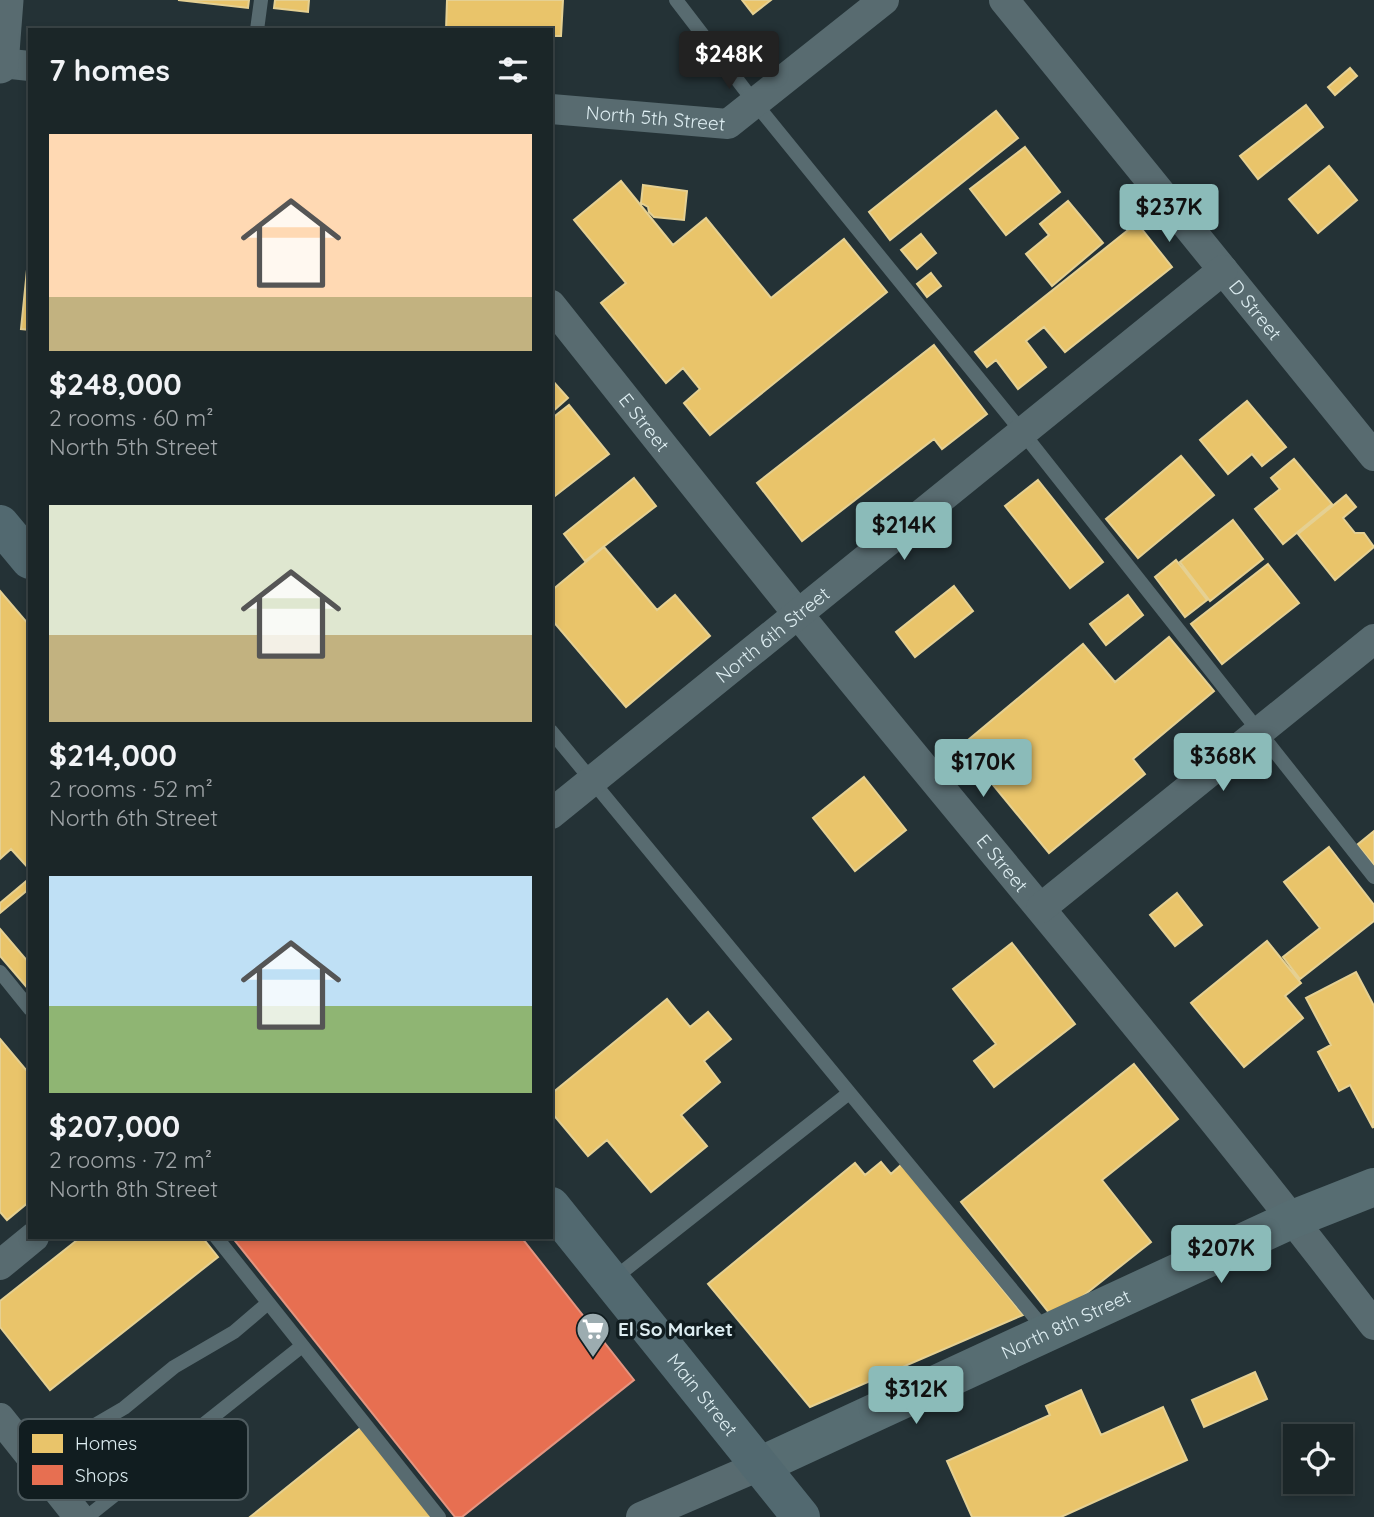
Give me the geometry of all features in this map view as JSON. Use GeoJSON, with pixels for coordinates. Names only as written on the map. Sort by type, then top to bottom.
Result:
{"type":"FeatureCollection","features":[{"type":"Feature","properties":{"kind":"main road"},"geometry":{"type":"LineString","coordinates":[[0,524],[28,558]]}},
{"type":"Feature","properties":{"kind":"main road","name":"North 8th Street"},"geometry":{"type":"LineString","coordinates":[[759,1466],[1293,1219],[1374,1187]]}},
{"type":"Feature","properties":{"kind":"main road","name":"Main Street"},"geometry":{"type":"LineString","coordinates":[[553,1208],[801,1517]]}},
{"type":"Feature","properties":{"kind":"street"},"geometry":{"type":"LineString","coordinates":[[5,0],[0,64],[28,66]]}},
{"type":"Feature","properties":{"kind":"street","name":"North 5th Street"},"geometry":{"type":"LineString","coordinates":[[553,109],[729,124],[884,0]]}},
{"type":"Feature","properties":{"kind":"street","name":"D Street"},"geometry":{"type":"LineString","coordinates":[[1004,0],[1374,456]]}},
{"type":"Feature","properties":{"kind":"street","name":"North 6th Street"},"geometry":{"type":"LineString","coordinates":[[553,812],[1223,270]]}},
{"type":"Feature","properties":{"kind":"street","name":"E Street"},"geometry":{"type":"LineString","coordinates":[[553,308],[799,615],[1293,1219],[1374,1325]]}},
{"type":"Feature","properties":{"kind":"street"},"geometry":{"type":"LineString","coordinates":[[1041,908],[1374,639]]}},
{"type":"Feature","properties":{"kind":"street"},"geometry":{"type":"LineString","coordinates":[[0,1265],[32,1239]]}},
{"type":"Feature","properties":{"kind":"street"},"geometry":{"type":"LineString","coordinates":[[0,1418],[18,1441]]}},
{"type":"Feature","properties":{"kind":"street"},"geometry":{"type":"LineString","coordinates":[[641,1517],[759,1466]]}},
{"type":"Feature","properties":{"kind":"street"},"geometry":{"type":"LineString","coordinates":[[65,1500],[79,1517]]}},
{"type":"Feature","properties":{"kind":"lane"},"geometry":{"type":"LineString","coordinates":[[257,28],[261,0]]}},
{"type":"Feature","properties":{"kind":"lane"},"geometry":{"type":"LineString","coordinates":[[676,0],[755,103],[1023,433],[1374,877]]}},
{"type":"Feature","properties":{"kind":"lane"},"geometry":{"type":"LineString","coordinates":[[553,733],[1047,1332]]}},
{"type":"Feature","properties":{"kind":"lane"},"geometry":{"type":"LineString","coordinates":[[0,972],[28,1007]]}},
{"type":"Feature","properties":{"kind":"lane"},"geometry":{"type":"LineString","coordinates":[[611,1281],[849,1093]]}},
{"type":"Feature","properties":{"kind":"lane"},"geometry":{"type":"LineString","coordinates":[[218,1239],[439,1517]]}},
{"type":"Feature","properties":{"kind":"lane"},"geometry":{"type":"LineString","coordinates":[[105,1419],[124,1408],[174,1367],[234,1332],[268,1303]]}},
{"type":"Feature","properties":{"kind":"lane"},"geometry":{"type":"LineString","coordinates":[[211,1419],[302,1346]]}},
{"type":"Feature","properties":{"kind":"lane"},"geometry":{"type":"LineString","coordinates":[[88,1517],[109,1500]]}},
{"type":"Feature","properties":{"kind":"building: Homes"},"geometry":{"type":"Polygon","coordinates":[[[178,0],[249,0],[248,8],[178,0]]]}},
{"type":"Feature","properties":{"kind":"building: Homes"},"geometry":{"type":"Polygon","coordinates":[[[275,0],[309,0],[308,12],[274,8],[275,0]]]}},
{"type":"Feature","properties":{"kind":"building: Homes"},"geometry":{"type":"Polygon","coordinates":[[[447,0],[563,0],[561,36],[553,36],[553,28],[446,28],[447,0]]]}},
{"type":"Feature","properties":{"kind":"building: Homes"},"geometry":{"type":"Polygon","coordinates":[[[742,0],[771,0],[753,14],[742,0]]]}},
{"type":"Feature","properties":{"kind":"building: Homes"},"geometry":{"type":"Polygon","coordinates":[[[1350,68],[1357,76],[1335,95],[1328,87],[1350,68]]]}},
{"type":"Feature","properties":{"kind":"building: Homes"},"geometry":{"type":"Polygon","coordinates":[[[1306,105],[1323,127],[1258,179],[1240,156],[1306,105]]]}},
{"type":"Feature","properties":{"kind":"building: Homes"},"geometry":{"type":"Polygon","coordinates":[[[996,111],[1018,138],[890,240],[869,212],[996,111]]]}},
{"type":"Feature","properties":{"kind":"building: Homes"},"geometry":{"type":"Polygon","coordinates":[[[1025,147],[1060,192],[1006,235],[970,189],[1025,147]]]}},
{"type":"Feature","properties":{"kind":"building: Homes"},"geometry":{"type":"Polygon","coordinates":[[[1329,166],[1357,200],[1318,233],[1289,199],[1329,166]]]}},
{"type":"Feature","properties":{"kind":"building: Homes"},"geometry":{"type":"Polygon","coordinates":[[[621,181],[673,245],[706,218],[771,298],[844,239],[887,292],[710,435],[684,403],[700,389],[683,368],[666,383],[601,303],[626,283],[574,220],[621,181]]]}},
{"type":"Feature","properties":{"kind":"building: Homes"},"geometry":{"type":"Polygon","coordinates":[[[643,185],[687,191],[684,220],[654,217],[648,207],[641,203],[643,185]]]}},
{"type":"Feature","properties":{"kind":"building: Homes"},"geometry":{"type":"Polygon","coordinates":[[[1068,201],[1103,243],[1052,286],[1026,254],[1049,235],[1040,224],[1068,201]]]}},
{"type":"Feature","properties":{"kind":"building: Homes"},"geometry":{"type":"Polygon","coordinates":[[[1137,223],[1172,267],[1065,352],[1044,327],[1026,341],[1046,367],[1018,389],[996,360],[987,367],[975,352],[1137,223]]]}},
{"type":"Feature","properties":{"kind":"building: Homes"},"geometry":{"type":"Polygon","coordinates":[[[921,234],[936,253],[917,269],[901,250],[921,234]]]}},
{"type":"Feature","properties":{"kind":"building: Homes"},"geometry":{"type":"Polygon","coordinates":[[[28,260],[28,330],[21,329],[28,260]]]}},
{"type":"Feature","properties":{"kind":"building: Homes"},"geometry":{"type":"Polygon","coordinates":[[[931,273],[941,286],[927,297],[917,284],[931,273]]]}},
{"type":"Feature","properties":{"kind":"building: Homes"},"geometry":{"type":"Polygon","coordinates":[[[934,345],[987,414],[942,449],[934,439],[802,541],[757,483],[934,345]]]}},
{"type":"Feature","properties":{"kind":"building: Homes"},"geometry":{"type":"Polygon","coordinates":[[[553,381],[568,398],[553,411],[553,381]]]}},
{"type":"Feature","properties":{"kind":"building: Homes"},"geometry":{"type":"Polygon","coordinates":[[[1247,401],[1286,447],[1262,466],[1252,454],[1228,474],[1200,440],[1247,401]]]}},
{"type":"Feature","properties":{"kind":"building: Homes"},"geometry":{"type":"Polygon","coordinates":[[[569,405],[609,454],[553,497],[553,417],[569,405]]]}},
{"type":"Feature","properties":{"kind":"building: Homes"},"geometry":{"type":"Polygon","coordinates":[[[1181,456],[1214,495],[1138,558],[1106,519],[1181,456]]]}},
{"type":"Feature","properties":{"kind":"building: Homes"},"geometry":{"type":"Polygon","coordinates":[[[1294,459],[1332,504],[1283,544],[1255,509],[1280,489],[1271,478],[1294,459]]]}},
{"type":"Feature","properties":{"kind":"building: Homes"},"geometry":{"type":"Polygon","coordinates":[[[634,478],[656,506],[585,561],[564,534],[634,478]]]}},
{"type":"Feature","properties":{"kind":"building: Homes"},"geometry":{"type":"Polygon","coordinates":[[[1038,480],[1103,562],[1070,588],[1005,506],[1038,480]]]}},
{"type":"Feature","properties":{"kind":"building: Homes"},"geometry":{"type":"Polygon","coordinates":[[[1346,495],[1356,507],[1343,518],[1355,533],[1364,533],[1374,547],[1335,580],[1298,534],[1346,495]]]}},
{"type":"Feature","properties":{"kind":"building: Homes"},"geometry":{"type":"Polygon","coordinates":[[[1233,520],[1263,559],[1210,601],[1180,562],[1233,520]]]}},
{"type":"Feature","properties":{"kind":"building: Homes"},"geometry":{"type":"Polygon","coordinates":[[[604,547],[657,610],[675,595],[710,636],[626,707],[553,621],[553,589],[604,547]]]}},
{"type":"Feature","properties":{"kind":"building: Homes"},"geometry":{"type":"Polygon","coordinates":[[[1176,560],[1207,600],[1185,617],[1155,577],[1176,560]]]}},
{"type":"Feature","properties":{"kind":"building: Homes"},"geometry":{"type":"Polygon","coordinates":[[[1268,564],[1299,603],[1222,664],[1191,624],[1268,564]]]}},
{"type":"Feature","properties":{"kind":"building: Homes"},"geometry":{"type":"Polygon","coordinates":[[[954,586],[973,611],[915,657],[896,632],[954,586]]]}},
{"type":"Feature","properties":{"kind":"building: Homes"},"geometry":{"type":"Polygon","coordinates":[[[0,591],[28,624],[28,868],[11,849],[0,859],[0,591]]]}},
{"type":"Feature","properties":{"kind":"building: Homes"},"geometry":{"type":"Polygon","coordinates":[[[1128,595],[1143,615],[1106,645],[1090,624],[1128,595]]]}},
{"type":"Feature","properties":{"kind":"building: Homes"},"geometry":{"type":"Polygon","coordinates":[[[1169,637],[1214,691],[1133,759],[1145,774],[1049,853],[961,746],[1083,644],[1115,682],[1169,637]]]}},
{"type":"Feature","properties":{"kind":"building: Homes"},"geometry":{"type":"Polygon","coordinates":[[[864,777],[906,830],[855,871],[813,818],[864,777]]]}},
{"type":"Feature","properties":{"kind":"building: Homes"},"geometry":{"type":"Polygon","coordinates":[[[1374,831],[1374,865],[1357,845],[1374,831]]]}},
{"type":"Feature","properties":{"kind":"building: Homes"},"geometry":{"type":"Polygon","coordinates":[[[1329,847],[1374,905],[1374,921],[1300,979],[1283,957],[1320,928],[1284,882],[1329,847]]]}},
{"type":"Feature","properties":{"kind":"building: Homes"},"geometry":{"type":"Polygon","coordinates":[[[28,880],[28,890],[0,913],[0,903],[28,880]]]}},
{"type":"Feature","properties":{"kind":"building: Homes"},"geometry":{"type":"Polygon","coordinates":[[[1177,893],[1202,925],[1175,946],[1150,915],[1177,893]]]}},
{"type":"Feature","properties":{"kind":"building: Homes"},"geometry":{"type":"Polygon","coordinates":[[[0,929],[28,962],[28,989],[0,956],[0,929]]]}},
{"type":"Feature","properties":{"kind":"building: Homes"},"geometry":{"type":"Polygon","coordinates":[[[1267,941],[1301,983],[1285,996],[1303,1018],[1244,1067],[1191,1003],[1267,941]]]}},
{"type":"Feature","properties":{"kind":"building: Homes"},"geometry":{"type":"Polygon","coordinates":[[[1012,943],[1075,1024],[994,1087],[974,1061],[996,1044],[953,989],[1012,943]]]}},
{"type":"Feature","properties":{"kind":"building: Homes"},"geometry":{"type":"Polygon","coordinates":[[[1356,972],[1374,1006],[1373,1128],[1350,1085],[1339,1091],[1318,1052],[1331,1045],[1306,998],[1356,972]]]}},
{"type":"Feature","properties":{"kind":"building: Homes"},"geometry":{"type":"Polygon","coordinates":[[[667,999],[690,1027],[708,1012],[731,1039],[704,1061],[720,1082],[681,1115],[707,1146],[651,1192],[607,1140],[588,1156],[553,1114],[553,1092],[667,999]]]}},
{"type":"Feature","properties":{"kind":"building: Homes"},"geometry":{"type":"Polygon","coordinates":[[[0,1039],[26,1070],[28,1068],[28,1203],[7,1220],[0,1212],[0,1039]]]}},
{"type":"Feature","properties":{"kind":"building: Homes"},"geometry":{"type":"Polygon","coordinates":[[[1134,1064],[1178,1119],[1102,1180],[1151,1242],[1054,1319],[961,1202],[1134,1064]]]}},
{"type":"Feature","properties":{"kind":"building: Homes"},"geometry":{"type":"Polygon","coordinates":[[[881,1162],[891,1174],[902,1164],[1023,1315],[810,1407],[708,1284],[855,1163],[865,1175],[881,1162]]]}},
{"type":"Feature","properties":{"kind":"building: Homes"},"geometry":{"type":"Polygon","coordinates":[[[78,1239],[204,1239],[218,1257],[50,1390],[0,1327],[0,1301],[78,1239]]]}},
{"type":"Feature","properties":{"kind":"building: Homes"},"geometry":{"type":"Polygon","coordinates":[[[1255,1372],[1267,1399],[1204,1427],[1192,1400],[1255,1372]]]}},
{"type":"Feature","properties":{"kind":"building: Homes"},"geometry":{"type":"Polygon","coordinates":[[[1081,1390],[1101,1435],[1163,1407],[1187,1460],[1061,1517],[972,1517],[947,1461],[1050,1415],[1046,1406],[1081,1390]]]}},
{"type":"Feature","properties":{"kind":"building: Homes"},"geometry":{"type":"Polygon","coordinates":[[[363,1426],[434,1517],[250,1517],[363,1426]]]}},
{"type":"Feature","properties":{"kind":"building: Shops"},"geometry":{"type":"Polygon","coordinates":[[[234,1239],[523,1239],[634,1380],[462,1517],[455,1517],[234,1239]]]}},
{"type":"Feature","properties":{"kind":"place","name":"El So Market"},"geometry":{"type":"Point","coordinates":[593,1359]}}]}
